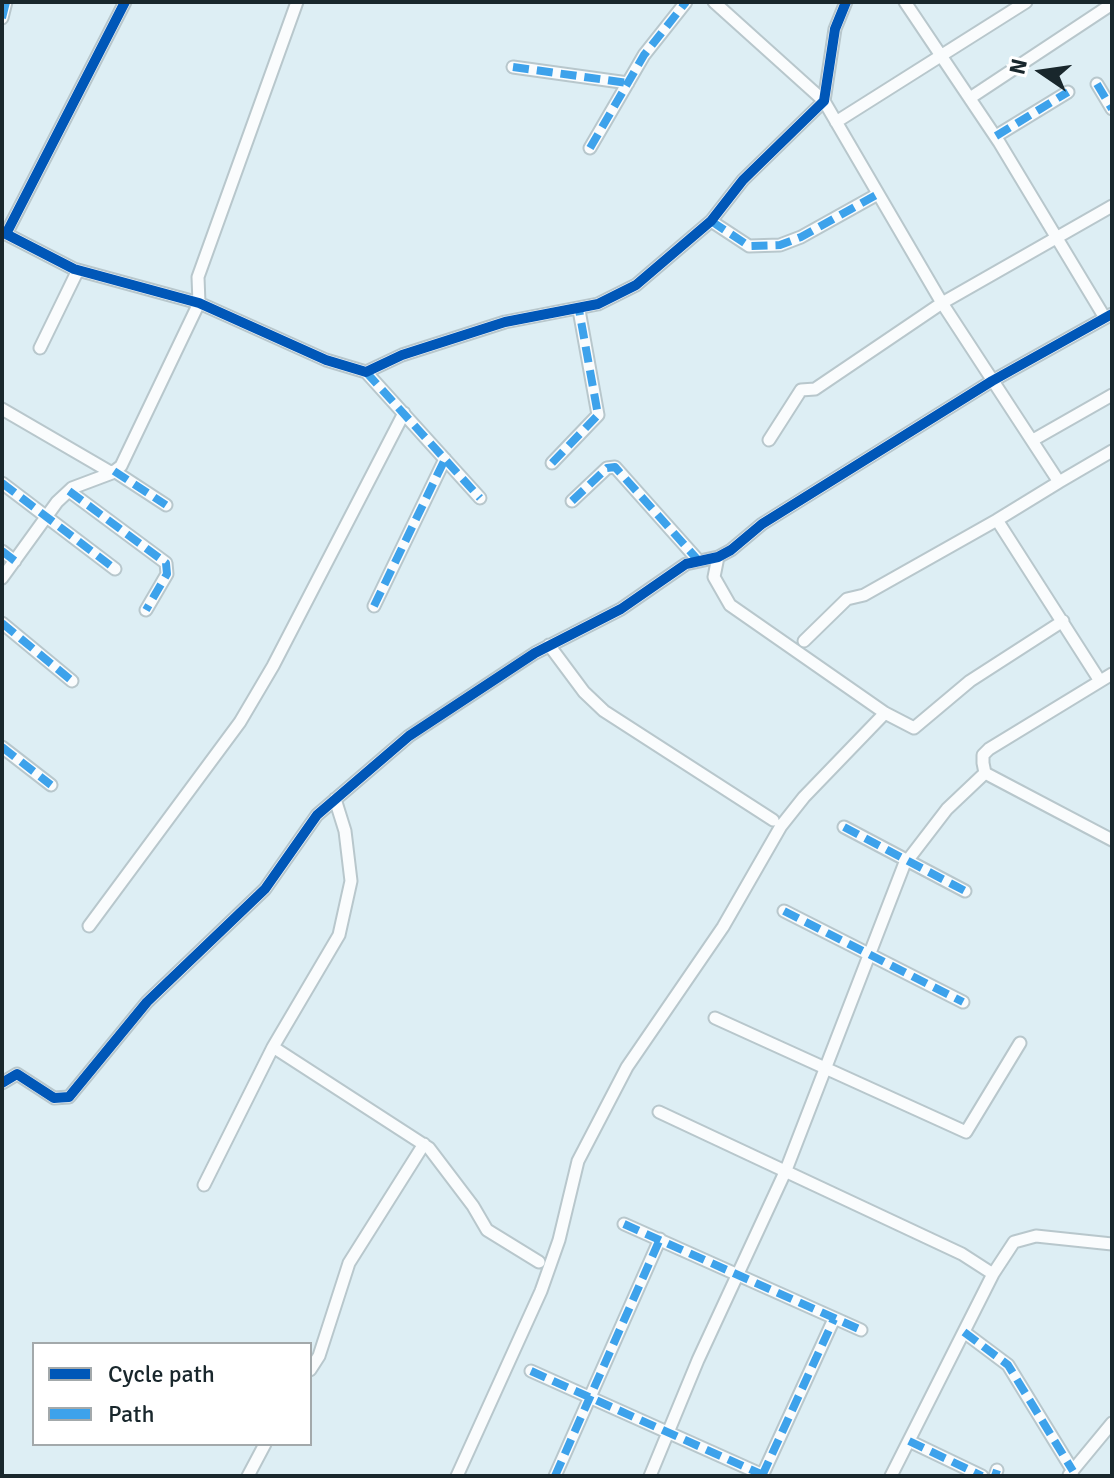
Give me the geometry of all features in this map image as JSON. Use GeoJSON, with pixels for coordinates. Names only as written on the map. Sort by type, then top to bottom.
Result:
{"type":"FeatureCollection","features":[{"type":"Feature","properties":{"kind":"street"},"geometry":{"type":"LineString","coordinates":[[2,18],[6,2]]}},
{"type":"Feature","properties":{"kind":"street"},"geometry":{"type":"LineString","coordinates":[[125,2],[6,229],[10,238],[78,270],[199,303],[326,360],[366,372],[480,498]]}},
{"type":"Feature","properties":{"kind":"street"},"geometry":{"type":"LineString","coordinates":[[2,578],[69,491],[121,466],[199,303],[198,277],[297,2]]}},
{"type":"Feature","properties":{"kind":"street"},"geometry":{"type":"LineString","coordinates":[[590,148],[644,55],[686,2]]}},
{"type":"Feature","properties":{"kind":"street"},"geometry":{"type":"LineString","coordinates":[[714,2],[824,101],[942,303],[1059,482]]}},
{"type":"Feature","properties":{"kind":"street"},"geometry":{"type":"LineString","coordinates":[[366,372],[402,355],[505,322],[579,310],[636,285],[711,221],[743,180],[824,101],[835,29],[846,2]]}},
{"type":"Feature","properties":{"kind":"street"},"geometry":{"type":"LineString","coordinates":[[2,1083],[17,1074],[54,1098],[69,1097],[147,1002],[265,889],[317,815],[409,736],[549,645],[621,609],[697,559],[718,557],[762,524],[992,381],[1108,316],[1057,239],[996,136],[905,2]]}},
{"type":"Feature","properties":{"kind":"street"},"geometry":{"type":"LineString","coordinates":[[836,122],[1026,2]]}},
{"type":"Feature","properties":{"kind":"street"},"geometry":{"type":"LineString","coordinates":[[970,98],[1112,4]]}},
{"type":"Feature","properties":{"kind":"street"},"geometry":{"type":"LineString","coordinates":[[513,67],[628,83]]}},
{"type":"Feature","properties":{"kind":"street"},"geometry":{"type":"LineString","coordinates":[[1097,84],[1112,109]]}},
{"type":"Feature","properties":{"kind":"street"},"geometry":{"type":"LineString","coordinates":[[996,136],[1068,92]]}},
{"type":"Feature","properties":{"kind":"street"},"geometry":{"type":"LineString","coordinates":[[711,221],[749,246],[780,245],[801,237],[878,194]]}},
{"type":"Feature","properties":{"kind":"street"},"geometry":{"type":"LineString","coordinates":[[769,440],[801,390],[815,389],[942,303],[1112,206]]}},
{"type":"Feature","properties":{"kind":"street"},"geometry":{"type":"LineString","coordinates":[[40,348],[78,270]]}},
{"type":"Feature","properties":{"kind":"street"},"geometry":{"type":"LineString","coordinates":[[552,463],[598,415],[579,310]]}},
{"type":"Feature","properties":{"kind":"street"},"geometry":{"type":"LineString","coordinates":[[1033,440],[1112,395]]}},
{"type":"Feature","properties":{"kind":"street"},"geometry":{"type":"LineString","coordinates":[[2,409],[166,505]]}},
{"type":"Feature","properties":{"kind":"street"},"geometry":{"type":"LineString","coordinates":[[89,926],[240,722],[273,666],[404,413]]}},
{"type":"Feature","properties":{"kind":"street"},"geometry":{"type":"LineString","coordinates":[[804,641],[847,599],[864,595],[1112,451]]}},
{"type":"Feature","properties":{"kind":"street"},"geometry":{"type":"LineString","coordinates":[[374,606],[445,459]]}},
{"type":"Feature","properties":{"kind":"street"},"geometry":{"type":"LineString","coordinates":[[572,501],[607,468],[615,467],[697,559]]}},
{"type":"Feature","properties":{"kind":"street"},"geometry":{"type":"LineString","coordinates":[[2,483],[115,569]]}},
{"type":"Feature","properties":{"kind":"street"},"geometry":{"type":"LineString","coordinates":[[69,491],[166,563],[167,574],[146,610]]}},
{"type":"Feature","properties":{"kind":"street"},"geometry":{"type":"LineString","coordinates":[[997,520],[1100,681]]}},
{"type":"Feature","properties":{"kind":"street"},"geometry":{"type":"LineString","coordinates":[[2,551],[15,561]]}},
{"type":"Feature","properties":{"kind":"street"},"geometry":{"type":"LineString","coordinates":[[718,557],[714,577],[730,605],[885,713],[918,727],[970,681],[1063,621]]}},
{"type":"Feature","properties":{"kind":"street"},"geometry":{"type":"LineString","coordinates":[[2,623],[72,681]]}},
{"type":"Feature","properties":{"kind":"street"},"geometry":{"type":"LineString","coordinates":[[549,645],[584,692],[604,711],[773,820]]}},
{"type":"Feature","properties":{"kind":"street"},"geometry":{"type":"LineString","coordinates":[[985,773],[983,755],[989,749],[1112,674]]}},
{"type":"Feature","properties":{"kind":"street"},"geometry":{"type":"LineString","coordinates":[[457,1476],[541,1291],[559,1240],[578,1161],[627,1067],[723,927],[781,826],[804,797],[885,713]]}},
{"type":"Feature","properties":{"kind":"street"},"geometry":{"type":"LineString","coordinates":[[2,747],[51,785]]}},
{"type":"Feature","properties":{"kind":"street"},"geometry":{"type":"LineString","coordinates":[[985,773],[1112,840]]}},
{"type":"Feature","properties":{"kind":"street"},"geometry":{"type":"LineString","coordinates":[[650,1476],[786,1170],[906,862],[947,809],[985,773]]}},
{"type":"Feature","properties":{"kind":"street"},"geometry":{"type":"LineString","coordinates":[[204,1185],[273,1047],[329,954],[343,919],[351,881],[345,831],[335,799]]}},
{"type":"Feature","properties":{"kind":"street"},"geometry":{"type":"LineString","coordinates":[[844,827],[965,891]]}},
{"type":"Feature","properties":{"kind":"street"},"geometry":{"type":"LineString","coordinates":[[784,911],[963,1002]]}},
{"type":"Feature","properties":{"kind":"street"},"geometry":{"type":"LineString","coordinates":[[715,1018],[825,1065],[966,1132],[1020,1043]]}},
{"type":"Feature","properties":{"kind":"street"},"geometry":{"type":"LineString","coordinates":[[273,1047],[424,1144],[473,1206],[487,1230],[539,1262]]}},
{"type":"Feature","properties":{"kind":"street"},"geometry":{"type":"LineString","coordinates":[[659,1112],[962,1254],[993,1274]]}},
{"type":"Feature","properties":{"kind":"street"},"geometry":{"type":"LineString","coordinates":[[312,1367],[319,1356],[349,1263],[424,1144]]}},
{"type":"Feature","properties":{"kind":"street"},"geometry":{"type":"LineString","coordinates":[[624,1224],[861,1330]]}},
{"type":"Feature","properties":{"kind":"street"},"geometry":{"type":"LineString","coordinates":[[891,1476],[993,1274],[1014,1242],[1036,1236],[1112,1244]]}},
{"type":"Feature","properties":{"kind":"street"},"geometry":{"type":"LineString","coordinates":[[555,1476],[660,1239]]}},
{"type":"Feature","properties":{"kind":"street"},"geometry":{"type":"LineString","coordinates":[[531,1371],[763,1475],[834,1319]]}},
{"type":"Feature","properties":{"kind":"street"},"geometry":{"type":"LineString","coordinates":[[964,1332],[1008,1365],[1071,1473],[1112,1423]]}},
{"type":"Feature","properties":{"kind":"street"},"geometry":{"type":"LineString","coordinates":[[909,1441],[982,1476]]}},
{"type":"Feature","properties":{"kind":"street"},"geometry":{"type":"LineString","coordinates":[[248,1476],[264,1446]]}},
{"type":"Feature","properties":{"kind":"marked path"},"geometry":{"type":"LineString","coordinates":[[2,18],[6,2]]}},
{"type":"Feature","properties":{"kind":"marked path"},"geometry":{"type":"LineString","coordinates":[[590,148],[644,55],[686,2]]}},
{"type":"Feature","properties":{"kind":"marked path"},"geometry":{"type":"LineString","coordinates":[[513,67],[628,83]]}},
{"type":"Feature","properties":{"kind":"marked path"},"geometry":{"type":"LineString","coordinates":[[1097,84],[1112,109]]}},
{"type":"Feature","properties":{"kind":"marked path"},"geometry":{"type":"LineString","coordinates":[[996,136],[1068,92]]}},
{"type":"Feature","properties":{"kind":"marked path"},"geometry":{"type":"LineString","coordinates":[[711,221],[749,246],[780,245],[801,237],[878,194]]}},
{"type":"Feature","properties":{"kind":"marked path"},"geometry":{"type":"LineString","coordinates":[[552,463],[598,415],[579,310]]}},
{"type":"Feature","properties":{"kind":"marked path"},"geometry":{"type":"LineString","coordinates":[[366,372],[480,498]]}},
{"type":"Feature","properties":{"kind":"marked path"},"geometry":{"type":"LineString","coordinates":[[374,606],[445,459]]}},
{"type":"Feature","properties":{"kind":"marked path"},"geometry":{"type":"LineString","coordinates":[[572,501],[607,468],[615,467],[697,559]]}},
{"type":"Feature","properties":{"kind":"marked path"},"geometry":{"type":"LineString","coordinates":[[114,471],[166,505]]}},
{"type":"Feature","properties":{"kind":"marked path"},"geometry":{"type":"LineString","coordinates":[[2,483],[115,569]]}},
{"type":"Feature","properties":{"kind":"marked path"},"geometry":{"type":"LineString","coordinates":[[69,491],[166,563],[167,574],[146,610]]}},
{"type":"Feature","properties":{"kind":"marked path"},"geometry":{"type":"LineString","coordinates":[[2,551],[15,561]]}},
{"type":"Feature","properties":{"kind":"marked path"},"geometry":{"type":"LineString","coordinates":[[2,623],[72,681]]}},
{"type":"Feature","properties":{"kind":"marked path"},"geometry":{"type":"LineString","coordinates":[[2,747],[51,785]]}},
{"type":"Feature","properties":{"kind":"marked path"},"geometry":{"type":"LineString","coordinates":[[844,827],[965,891]]}},
{"type":"Feature","properties":{"kind":"marked path"},"geometry":{"type":"LineString","coordinates":[[784,911],[963,1002]]}},
{"type":"Feature","properties":{"kind":"marked path"},"geometry":{"type":"LineString","coordinates":[[624,1224],[861,1330]]}},
{"type":"Feature","properties":{"kind":"marked path"},"geometry":{"type":"LineString","coordinates":[[555,1476],[660,1239]]}},
{"type":"Feature","properties":{"kind":"marked path"},"geometry":{"type":"LineString","coordinates":[[762,1476],[834,1319]]}},
{"type":"Feature","properties":{"kind":"marked path"},"geometry":{"type":"LineString","coordinates":[[964,1332],[1008,1365],[1073,1471]]}},
{"type":"Feature","properties":{"kind":"marked path"},"geometry":{"type":"LineString","coordinates":[[531,1371],[763,1475]]}},
{"type":"Feature","properties":{"kind":"marked path"},"geometry":{"type":"LineString","coordinates":[[909,1441],[982,1476]]}},
{"type":"Feature","properties":{"kind":"marked path"},"geometry":{"type":"LineString","coordinates":[[995,1476],[997,1470]]}},
{"type":"Feature","properties":{"kind":"cycle path"},"geometry":{"type":"LineString","coordinates":[[125,2],[6,234],[74,269],[199,303],[326,360],[366,372],[402,355],[505,322],[598,304],[636,285],[711,221],[743,180],[824,101],[835,29],[846,2]]}},
{"type":"Feature","properties":{"kind":"cycle path"},"geometry":{"type":"LineString","coordinates":[[2,1083],[17,1074],[54,1098],[69,1097],[147,1002],[265,889],[317,815],[409,736],[535,653],[621,609],[686,564],[718,557],[731,550],[762,524],[992,381],[1112,314]]}}]}
